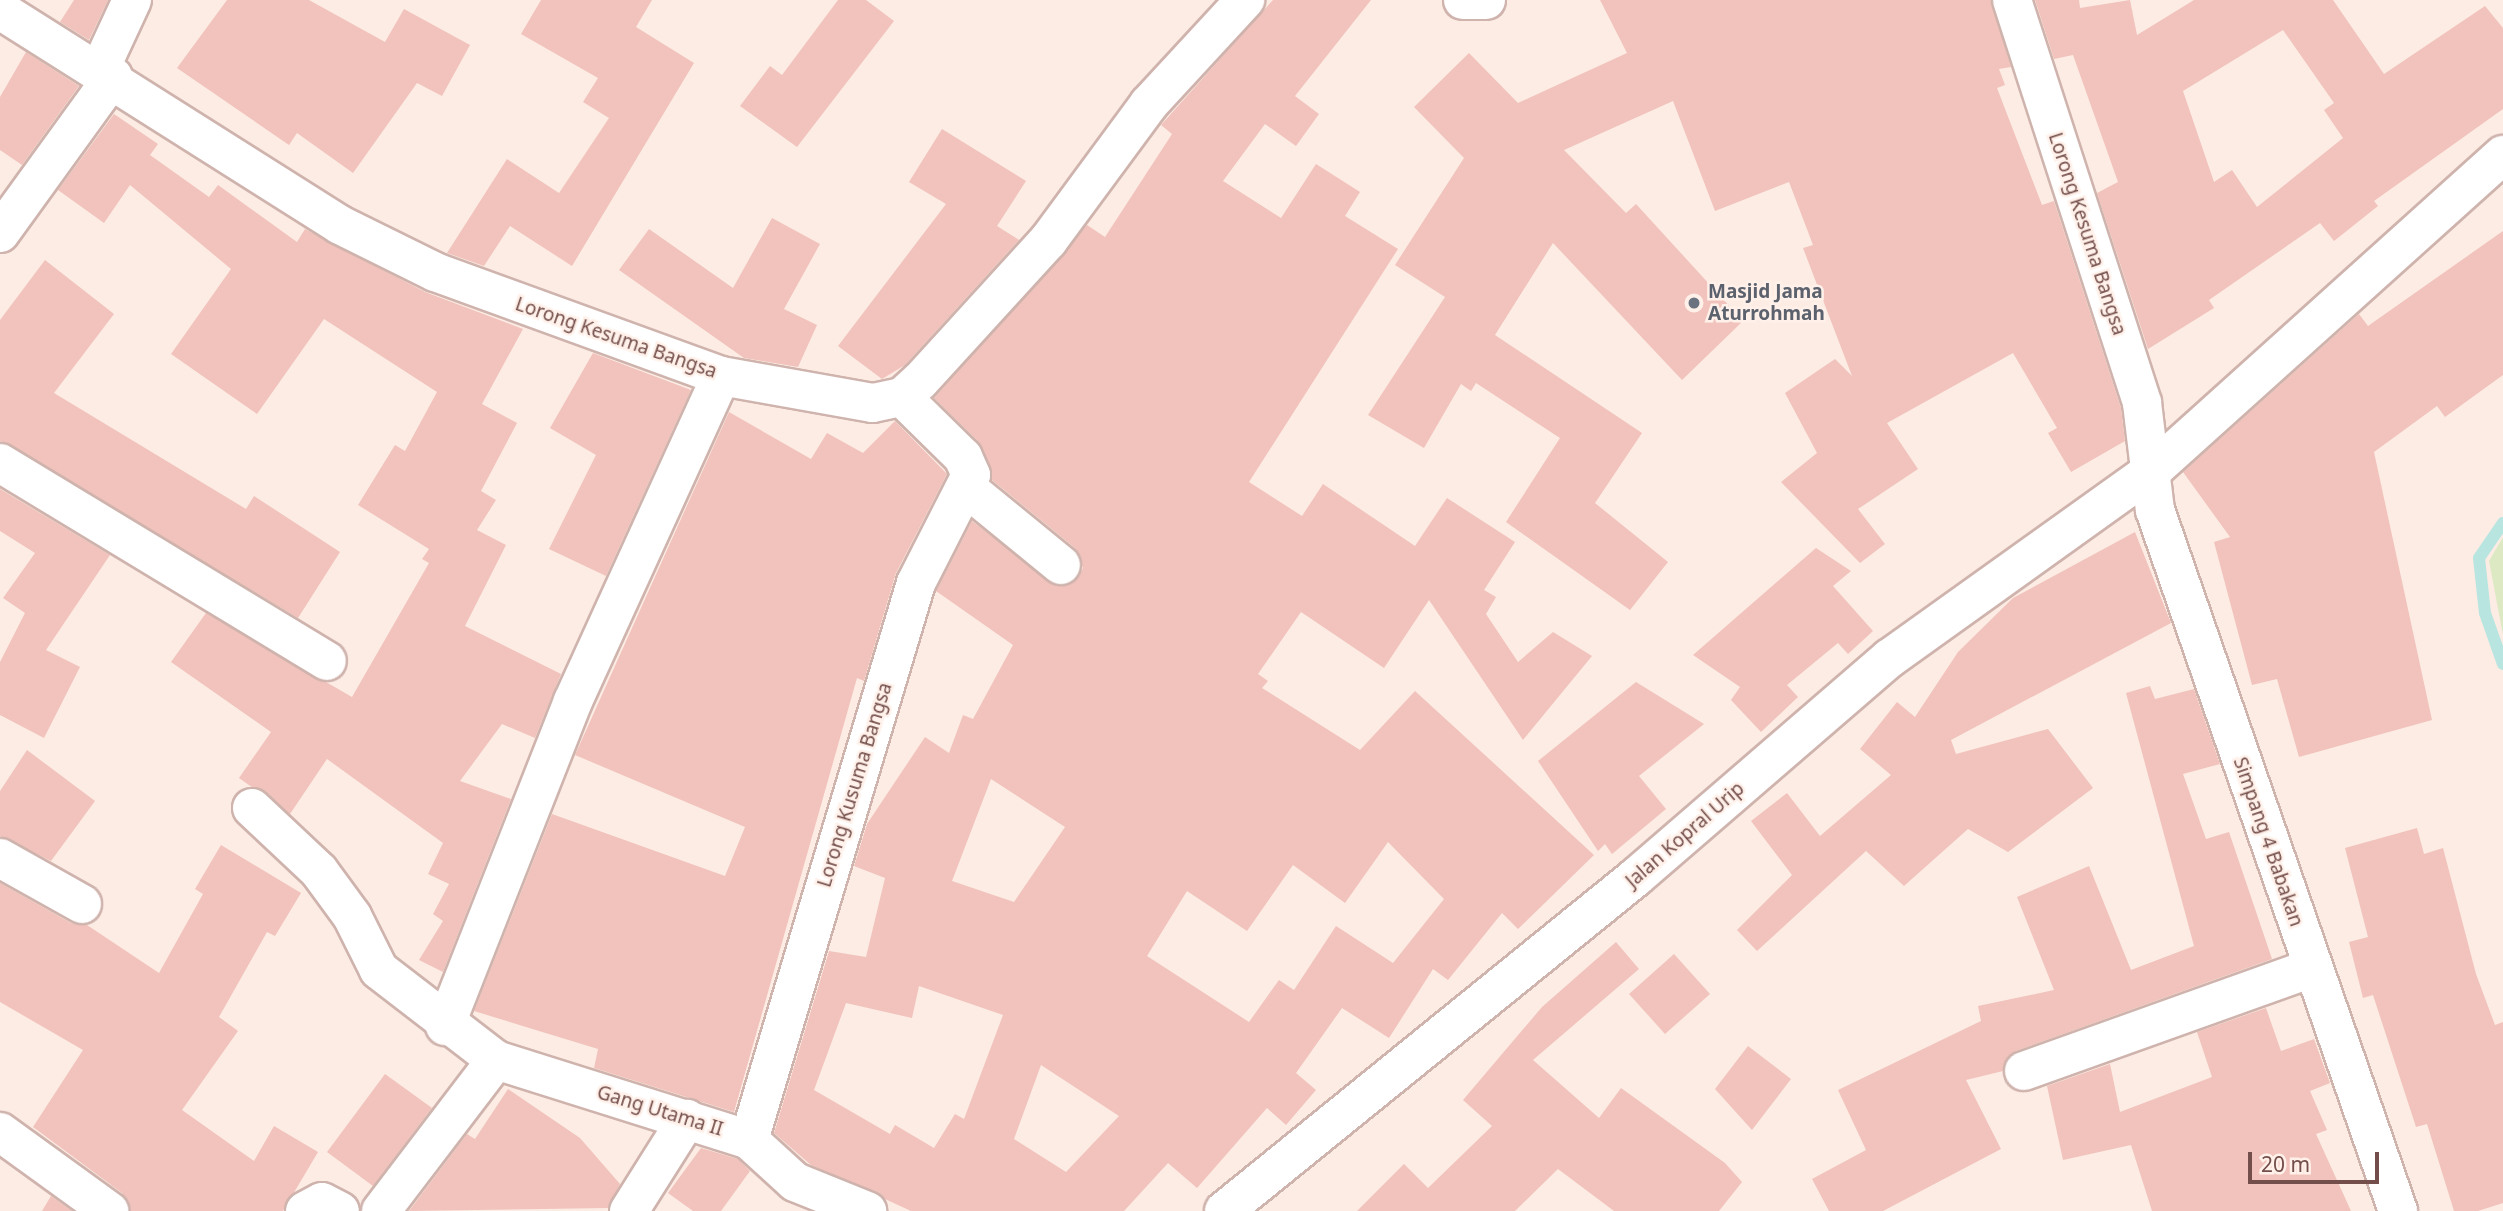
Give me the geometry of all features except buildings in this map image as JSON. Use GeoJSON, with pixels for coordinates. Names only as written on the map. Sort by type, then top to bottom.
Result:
{"type":"FeatureCollection","features":[{"type":"Feature","properties":{"kind":"street"},"geometry":{"type":"LineString","coordinates":[[0,233],[107,73],[132,0]]}},
{"type":"Feature","properties":{"kind":"street"},"geometry":{"type":"LineString","coordinates":[[1061,565],[968,489],[970,466],[902,397],[1048,241],[1149,104],[1245,0]]}},
{"type":"Feature","properties":{"kind":"street"},"geometry":{"type":"LineString","coordinates":[[1463,0],[1486,0]]}},
{"type":"Feature","properties":{"kind":"street","name":"Lorong Kesuma Bangsa"},"geometry":{"type":"LineString","coordinates":[[2012,0],[2142,403],[2153,470]]}},
{"type":"Feature","properties":{"kind":"street","name":"Lorong Kesuma Bangsa"},"geometry":{"type":"LineString","coordinates":[[0,10],[107,73],[340,225],[435,272],[721,376],[846,400],[902,397]]}},
{"type":"Feature","properties":{"kind":"street","name":"Jalan Kopral Urip"},"geometry":{"type":"LineString","coordinates":[[1224,1211],[1636,877],[1890,658],[2153,470],[2503,155]]}},
{"type":"Feature","properties":{"kind":"street"},"geometry":{"type":"LineString","coordinates":[[444,1026],[573,701],[721,376]]}},
{"type":"Feature","properties":{"kind":"street"},"geometry":{"type":"LineString","coordinates":[[0,463],[327,662]]}},
{"type":"Feature","properties":{"kind":"street","name":"Simpang 4 Babakan"},"geometry":{"type":"LineString","coordinates":[[2153,470],[2155,510],[2311,968],[2398,1211]]}},
{"type":"Feature","properties":{"kind":"street","name":"Lorong Kusuma Bangsa"},"geometry":{"type":"LineString","coordinates":[[749,1140],[916,583],[968,489]]}},
{"type":"Feature","properties":{"kind":"street","name":"Gang Utama II"},"geometry":{"type":"LineString","coordinates":[[252,808],[318,872],[352,916],[379,970],[444,1026],[496,1060],[749,1140],[795,1182],[867,1211]]}},
{"type":"Feature","properties":{"kind":"street"},"geometry":{"type":"LineString","coordinates":[[0,858],[82,904]]}},
{"type":"Feature","properties":{"kind":"street"},"geometry":{"type":"LineString","coordinates":[[2024,1070],[2311,968]]}},
{"type":"Feature","properties":{"kind":"street"},"geometry":{"type":"LineString","coordinates":[[380,1211],[496,1060]]}},
{"type":"Feature","properties":{"kind":"street"},"geometry":{"type":"LineString","coordinates":[[629,1211],[687,1119]]}},
{"type":"Feature","properties":{"kind":"street"},"geometry":{"type":"LineString","coordinates":[[0,1132],[109,1211]]}},
{"type":"Feature","properties":{"kind":"street"},"geometry":{"type":"LineString","coordinates":[[305,1211],[322,1202],[341,1211]]}},
{"type":"Feature","properties":{"kind":"green space"},"geometry":{"type":"Polygon","coordinates":[[[2503,537],[2503,635],[2489,561],[2503,537]]]}},
{"type":"Feature","properties":{"kind":"waterway"},"geometry":{"type":"LineString","coordinates":[[2503,523],[2479,558],[2485,613],[2503,664]]}},
{"type":"Feature","properties":{"kind":"place","name":"Masjid Jama Aturrohmah"},"geometry":{"type":"Point","coordinates":[1694,303]}}]}
